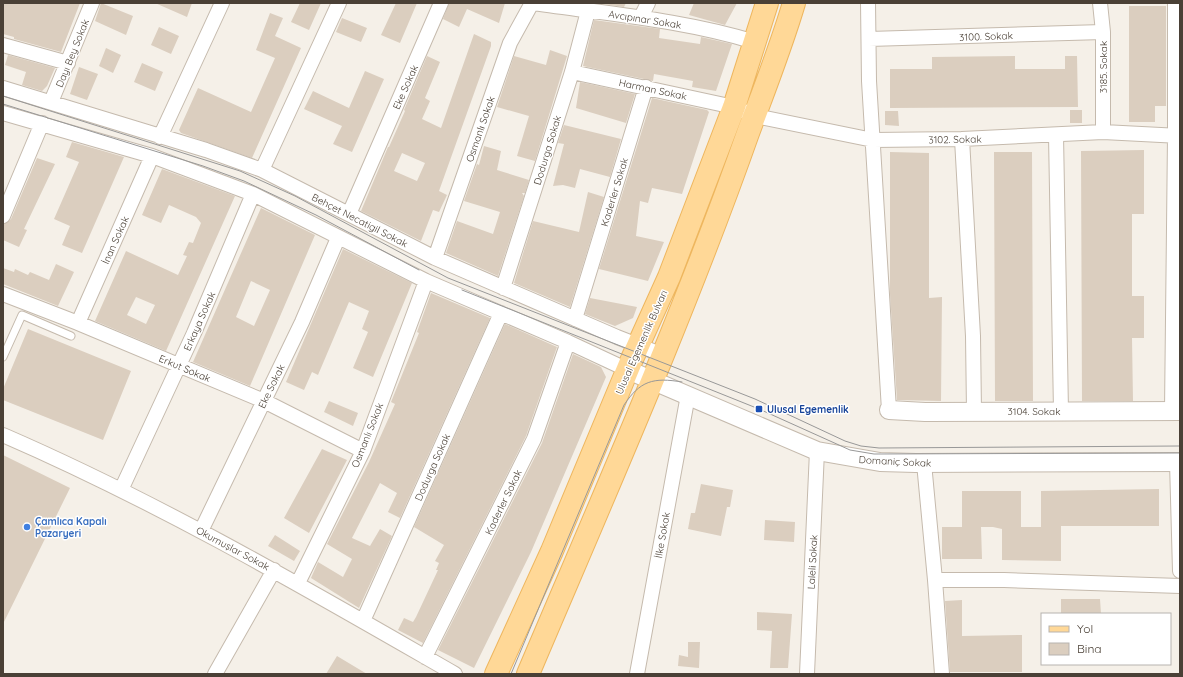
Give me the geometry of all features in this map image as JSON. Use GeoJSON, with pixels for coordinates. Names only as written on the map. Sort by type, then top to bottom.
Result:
{"type":"FeatureCollection","features":[{"type":"Feature","properties":{"kind":"main road","name":"Ulusal Egemenlik Bulvarı"},"geometry":{"type":"LineString","coordinates":[[496,674],[552,551],[669,277],[734,107],[767,3]]}},
{"type":"Feature","properties":{"kind":"main road"},"geometry":{"type":"LineString","coordinates":[[528,674],[653,380],[713,231],[780,49],[794,3]]}},
{"type":"Feature","properties":{"kind":"street","name":"Dayı Bey Sokak"},"geometry":{"type":"LineString","coordinates":[[51,102],[92,3]]}},
{"type":"Feature","properties":{"kind":"street"},"geometry":{"type":"LineString","coordinates":[[160,137],[222,3]]}},
{"type":"Feature","properties":{"kind":"street"},"geometry":{"type":"LineString","coordinates":[[262,170],[339,3]]}},
{"type":"Feature","properties":{"kind":"street","name":"Eke Sokak"},"geometry":{"type":"LineString","coordinates":[[349,214],[441,3]]}},
{"type":"Feature","properties":{"kind":"street","name":"Avcıpınar Sokak"},"geometry":{"type":"LineString","coordinates":[[533,3],[641,17],[722,32],[755,42]]}},
{"type":"Feature","properties":{"kind":"street","name":"Osmanlı Sokak"},"geometry":{"type":"LineString","coordinates":[[435,258],[510,43],[533,3]]}},
{"type":"Feature","properties":{"kind":"street"},"geometry":{"type":"LineString","coordinates":[[641,17],[648,3]]}},
{"type":"Feature","properties":{"kind":"street"},"geometry":{"type":"LineString","coordinates":[[868,3],[869,81],[874,140],[889,410]]}},
{"type":"Feature","properties":{"kind":"street","name":"3185. Sokak"},"geometry":{"type":"LineString","coordinates":[[1100,3],[1103,32],[1102,132]]}},
{"type":"Feature","properties":{"kind":"street"},"geometry":{"type":"LineString","coordinates":[[1174,3],[1178,136],[1176,411]]}},
{"type":"Feature","properties":{"kind":"street","name":"Dodurga Sokak"},"geometry":{"type":"LineString","coordinates":[[503,288],[572,72],[588,11]]}},
{"type":"Feature","properties":{"kind":"street","name":"3100. Sokak"},"geometry":{"type":"LineString","coordinates":[[869,40],[1103,32]]}},
{"type":"Feature","properties":{"kind":"street"},"geometry":{"type":"LineString","coordinates":[[3,44],[68,63]]}},
{"type":"Feature","properties":{"kind":"street","name":"Harman Sokak"},"geometry":{"type":"LineString","coordinates":[[572,72],[734,107]]}},
{"type":"Feature","properties":{"kind":"street","name":"Kaderler Sokak"},"geometry":{"type":"LineString","coordinates":[[575,319],[646,87]]}},
{"type":"Feature","properties":{"kind":"street","name":"Behçet Necatigil Sokak"},"geometry":{"type":"LineString","coordinates":[[3,88],[206,150],[262,170],[435,258],[575,319],[663,355]]}},
{"type":"Feature","properties":{"kind":"street","name":"3102. Sokak"},"geometry":{"type":"LineString","coordinates":[[734,107],[755,116],[874,140],[962,139],[1102,132],[1178,136]]}},
{"type":"Feature","properties":{"kind":"street"},"geometry":{"type":"LineString","coordinates":[[3,113],[42,123],[152,156],[253,194],[426,281],[568,342],[628,370]]}},
{"type":"Feature","properties":{"kind":"street"},"geometry":{"type":"LineString","coordinates":[[3,216],[42,123]]}},
{"type":"Feature","properties":{"kind":"street"},"geometry":{"type":"LineString","coordinates":[[1056,135],[1061,411]]}},
{"type":"Feature","properties":{"kind":"street"},"geometry":{"type":"LineString","coordinates":[[962,139],[973,336],[974,412]]}},
{"type":"Feature","properties":{"kind":"street","name":"İnan Sokak"},"geometry":{"type":"LineString","coordinates":[[78,323],[152,156]]}},
{"type":"Feature","properties":{"kind":"street","name":"Erkaya Sokak"},"geometry":{"type":"LineString","coordinates":[[121,490],[179,365],[253,194]]}},
{"type":"Feature","properties":{"kind":"street","name":"Eke Sokak"},"geometry":{"type":"LineString","coordinates":[[201,531],[302,322],[338,238]]}},
{"type":"Feature","properties":{"kind":"street","name":"Osmanlı Sokak"},"geometry":{"type":"LineString","coordinates":[[298,583],[363,451],[426,281]]}},
{"type":"Feature","properties":{"kind":"street","name":"Erkut Sokak"},"geometry":{"type":"LineString","coordinates":[[3,294],[78,323],[264,401],[363,451]]}},
{"type":"Feature","properties":{"kind":"street","name":"Dodurga Sokak"},"geometry":{"type":"LineString","coordinates":[[363,621],[501,313]]}},
{"type":"Feature","properties":{"kind":"street","name":"Kaderler Sokak"},"geometry":{"type":"LineString","coordinates":[[426,657],[534,439],[568,342]]}},
{"type":"Feature","properties":{"kind":"street","name":"Domaniç Sokak"},"geometry":{"type":"LineString","coordinates":[[628,370],[817,451],[880,462],[1179,462]]}},
{"type":"Feature","properties":{"kind":"street","name":"İlke Sokak"},"geometry":{"type":"LineString","coordinates":[[637,674],[688,396]]}},
{"type":"Feature","properties":{"kind":"street","name":"3104. Sokak"},"geometry":{"type":"LineString","coordinates":[[889,410],[974,412],[1176,411]]}},
{"type":"Feature","properties":{"kind":"street","name":"Okumuşlar Sokak"},"geometry":{"type":"LineString","coordinates":[[3,435],[48,454],[201,531],[298,583],[455,674]]}},
{"type":"Feature","properties":{"kind":"street","name":"Laleli Sokak"},"geometry":{"type":"LineString","coordinates":[[807,674],[817,451]]}},
{"type":"Feature","properties":{"kind":"street"},"geometry":{"type":"LineString","coordinates":[[1179,462],[1180,571]]}},
{"type":"Feature","properties":{"kind":"street"},"geometry":{"type":"LineString","coordinates":[[924,463],[942,674]]}},
{"type":"Feature","properties":{"kind":"street"},"geometry":{"type":"LineString","coordinates":[[215,674],[274,570]]}},
{"type":"Feature","properties":{"kind":"street"},"geometry":{"type":"LineString","coordinates":[[935,580],[1004,580],[1180,586]]}},
{"type":"Feature","properties":{"kind":"lane"},"geometry":{"type":"LineString","coordinates":[[3,357],[22,315],[71,336]]}},
{"type":"Feature","properties":{"kind":"building"},"geometry":{"type":"Polygon","coordinates":[[[3,3],[80,3],[61,52],[14,39],[14,37],[3,34],[3,3]]]}},
{"type":"Feature","properties":{"kind":"building"},"geometry":{"type":"Polygon","coordinates":[[[101,3],[133,16],[126,35],[95,21],[101,3]]]}},
{"type":"Feature","properties":{"kind":"building"},"geometry":{"type":"Polygon","coordinates":[[[155,3],[192,3],[187,17],[155,3]]]}},
{"type":"Feature","properties":{"kind":"building"},"geometry":{"type":"Polygon","coordinates":[[[300,3],[321,3],[309,30],[291,22],[300,3]]]}},
{"type":"Feature","properties":{"kind":"building"},"geometry":{"type":"Polygon","coordinates":[[[396,3],[417,3],[400,43],[381,35],[396,3]]]}},
{"type":"Feature","properties":{"kind":"building"},"geometry":{"type":"Polygon","coordinates":[[[449,3],[505,3],[499,23],[467,9],[459,27],[443,19],[449,3]]]}},
{"type":"Feature","properties":{"kind":"building"},"geometry":{"type":"Polygon","coordinates":[[[598,3],[626,3],[624,7],[598,3]]]}},
{"type":"Feature","properties":{"kind":"building"},"geometry":{"type":"Polygon","coordinates":[[[694,3],[737,3],[725,25],[689,15],[694,3]]]}},
{"type":"Feature","properties":{"kind":"building"},"geometry":{"type":"Polygon","coordinates":[[[1129,6],[1166,6],[1166,106],[1155,106],[1155,122],[1129,122],[1129,6]]]}},
{"type":"Feature","properties":{"kind":"building"},"geometry":{"type":"Polygon","coordinates":[[[270,13],[283,18],[275,36],[301,48],[252,158],[181,133],[179,130],[198,88],[251,112],[275,58],[256,50],[270,13]]]}},
{"type":"Feature","properties":{"kind":"building"},"geometry":{"type":"Polygon","coordinates":[[[342,18],[367,28],[361,42],[336,32],[342,18]]]}},
{"type":"Feature","properties":{"kind":"building"},"geometry":{"type":"Polygon","coordinates":[[[594,20],[660,29],[659,38],[700,44],[701,37],[732,44],[716,91],[692,87],[693,81],[654,74],[653,81],[583,66],[594,20]]]}},
{"type":"Feature","properties":{"kind":"building"},"geometry":{"type":"Polygon","coordinates":[[[159,27],[179,36],[171,54],[151,45],[159,27]]]}},
{"type":"Feature","properties":{"kind":"building"},"geometry":{"type":"Polygon","coordinates":[[[474,34],[491,42],[491,46],[439,191],[447,195],[439,212],[433,210],[421,241],[361,211],[405,111],[404,110],[427,56],[440,62],[425,98],[430,101],[422,119],[441,128],[474,34]],[[402,153],[394,171],[417,181],[425,163],[402,153]]]}},
{"type":"Feature","properties":{"kind":"building"},"geometry":{"type":"Polygon","coordinates":[[[106,48],[121,55],[113,73],[99,66],[106,48]]]}},
{"type":"Feature","properties":{"kind":"building"},"geometry":{"type":"Polygon","coordinates":[[[550,50],[567,56],[535,161],[517,156],[529,116],[497,107],[514,56],[546,65],[550,50]]]}},
{"type":"Feature","properties":{"kind":"building"},"geometry":{"type":"Polygon","coordinates":[[[8,55],[55,68],[47,86],[42,91],[22,85],[26,72],[5,65],[8,55]]]}},
{"type":"Feature","properties":{"kind":"building"},"geometry":{"type":"Polygon","coordinates":[[[1015,56],[1015,69],[1065,69],[1065,56],[1077,56],[1078,107],[890,108],[890,69],[932,69],[932,57],[1015,56]]]}},
{"type":"Feature","properties":{"kind":"building"},"geometry":{"type":"Polygon","coordinates":[[[142,63],[163,72],[155,91],[134,82],[142,63]]]}},
{"type":"Feature","properties":{"kind":"building"},"geometry":{"type":"Polygon","coordinates":[[[79,67],[98,74],[87,100],[70,94],[79,67]]]}},
{"type":"Feature","properties":{"kind":"building"},"geometry":{"type":"Polygon","coordinates":[[[365,71],[384,79],[352,152],[333,144],[342,126],[304,109],[313,91],[349,108],[365,71]]]}},
{"type":"Feature","properties":{"kind":"building"},"geometry":{"type":"Polygon","coordinates":[[[580,82],[635,94],[626,123],[576,108],[580,82]]]}},
{"type":"Feature","properties":{"kind":"building"},"geometry":{"type":"Polygon","coordinates":[[[652,98],[707,110],[709,112],[682,194],[652,188],[648,203],[640,201],[636,236],[664,242],[648,281],[599,269],[652,98]]]}},
{"type":"Feature","properties":{"kind":"building"},"geometry":{"type":"Polygon","coordinates":[[[1070,110],[1082,110],[1082,123],[1070,123],[1070,110]]]}},
{"type":"Feature","properties":{"kind":"building"},"geometry":{"type":"Polygon","coordinates":[[[885,111],[898,111],[899,126],[885,125],[885,111]]]}},
{"type":"Feature","properties":{"kind":"building"},"geometry":{"type":"Polygon","coordinates":[[[564,125],[621,139],[610,177],[580,169],[575,188],[563,185],[553,186],[564,144],[558,143],[564,125]]]}},
{"type":"Feature","properties":{"kind":"building"},"geometry":{"type":"Polygon","coordinates":[[[72,142],[124,157],[82,253],[62,245],[70,226],[54,219],[79,162],[66,157],[72,142]]]}},
{"type":"Feature","properties":{"kind":"building"},"geometry":{"type":"Polygon","coordinates":[[[484,146],[501,151],[497,170],[529,180],[525,193],[522,193],[524,196],[498,276],[446,253],[457,221],[493,234],[500,212],[464,201],[477,164],[479,165],[484,146]]]}},
{"type":"Feature","properties":{"kind":"building"},"geometry":{"type":"Polygon","coordinates":[[[1144,150],[1144,214],[1132,214],[1132,296],[1144,296],[1144,338],[1132,338],[1133,401],[1082,401],[1081,151],[1144,150]]]}},
{"type":"Feature","properties":{"kind":"building"},"geometry":{"type":"Polygon","coordinates":[[[890,152],[929,153],[929,298],[942,297],[941,401],[897,400],[890,294],[890,152]]]}},
{"type":"Feature","properties":{"kind":"building"},"geometry":{"type":"Polygon","coordinates":[[[994,152],[1032,152],[1033,401],[995,401],[994,152]]]}},
{"type":"Feature","properties":{"kind":"building"},"geometry":{"type":"Polygon","coordinates":[[[37,158],[55,164],[24,229],[27,230],[19,247],[3,240],[3,225],[11,219],[37,158]]]}},
{"type":"Feature","properties":{"kind":"building"},"geometry":{"type":"Polygon","coordinates":[[[162,169],[235,196],[166,351],[95,321],[126,251],[178,275],[187,256],[183,255],[189,242],[193,243],[201,223],[196,217],[169,205],[161,223],[142,215],[162,169]],[[136,297],[127,315],[146,324],[155,305],[136,297]]]}},
{"type":"Feature","properties":{"kind":"building"},"geometry":{"type":"Polygon","coordinates":[[[588,192],[604,197],[570,307],[514,283],[533,221],[579,232],[588,192]]]}},
{"type":"Feature","properties":{"kind":"building"},"geometry":{"type":"Polygon","coordinates":[[[261,208],[315,235],[250,386],[193,362],[261,208]],[[251,281],[236,317],[254,326],[270,290],[251,281]]]}},
{"type":"Feature","properties":{"kind":"building"},"geometry":{"type":"Polygon","coordinates":[[[343,249],[412,283],[373,377],[353,368],[368,332],[362,329],[369,311],[349,302],[318,375],[312,372],[304,390],[286,382],[343,249]]]}},
{"type":"Feature","properties":{"kind":"building"},"geometry":{"type":"Polygon","coordinates":[[[56,264],[74,272],[58,306],[3,284],[3,268],[14,272],[15,269],[28,275],[30,272],[49,280],[56,264]]]}},
{"type":"Feature","properties":{"kind":"building"},"geometry":{"type":"Polygon","coordinates":[[[431,293],[490,318],[400,518],[388,512],[397,493],[380,483],[352,538],[370,546],[380,529],[392,536],[359,608],[311,578],[318,562],[343,577],[352,559],[327,544],[369,462],[395,404],[391,402],[419,333],[417,332],[431,293]]]}},
{"type":"Feature","properties":{"kind":"building"},"geometry":{"type":"Polygon","coordinates":[[[590,298],[637,307],[633,318],[615,326],[585,314],[590,298]]]}},
{"type":"Feature","properties":{"kind":"building"},"geometry":{"type":"Polygon","coordinates":[[[505,324],[557,347],[526,436],[423,643],[398,630],[404,618],[413,622],[416,617],[438,570],[436,570],[439,563],[435,561],[444,545],[414,527],[505,324]]]}},
{"type":"Feature","properties":{"kind":"building"},"geometry":{"type":"Polygon","coordinates":[[[28,329],[131,371],[103,440],[3,400],[3,389],[28,329]]]}},
{"type":"Feature","properties":{"kind":"building"},"geometry":{"type":"Polygon","coordinates":[[[573,354],[601,367],[606,377],[531,552],[474,668],[438,650],[542,443],[573,354]]]}},
{"type":"Feature","properties":{"kind":"building"},"geometry":{"type":"Polygon","coordinates":[[[329,401],[358,413],[353,426],[324,412],[329,401]]]}},
{"type":"Feature","properties":{"kind":"building"},"geometry":{"type":"Polygon","coordinates":[[[322,449],[347,460],[309,533],[284,518],[322,449]]]}},
{"type":"Feature","properties":{"kind":"building","name":"Çamlıca Kapalı Pazaryeri"},"geometry":{"type":"Polygon","coordinates":[[[3,455],[70,488],[3,624],[3,455]]]}},
{"type":"Feature","properties":{"kind":"building"},"geometry":{"type":"Polygon","coordinates":[[[701,484],[733,490],[730,507],[727,507],[721,536],[688,529],[691,513],[695,513],[701,484]]]}},
{"type":"Feature","properties":{"kind":"building"},"geometry":{"type":"Polygon","coordinates":[[[1159,489],[1159,526],[1061,526],[1061,561],[1002,560],[1002,529],[993,527],[981,527],[982,559],[942,559],[942,527],[962,527],[962,491],[1021,491],[1021,527],[1041,527],[1041,491],[1159,489]]]}},
{"type":"Feature","properties":{"kind":"building"},"geometry":{"type":"Polygon","coordinates":[[[765,520],[795,522],[794,542],[764,540],[765,520]]]}},
{"type":"Feature","properties":{"kind":"building"},"geometry":{"type":"Polygon","coordinates":[[[275,535],[300,551],[294,561],[268,546],[275,535]]]}},
{"type":"Feature","properties":{"kind":"building"},"geometry":{"type":"Polygon","coordinates":[[[1061,599],[1100,599],[1101,613],[1061,613],[1061,599]]]}},
{"type":"Feature","properties":{"kind":"building"},"geometry":{"type":"Polygon","coordinates":[[[962,600],[962,636],[1022,635],[1022,672],[950,672],[945,601],[962,600]]]}},
{"type":"Feature","properties":{"kind":"building"},"geometry":{"type":"Polygon","coordinates":[[[757,612],[792,614],[788,668],[770,668],[772,631],[757,630],[757,612]]]}},
{"type":"Feature","properties":{"kind":"building"},"geometry":{"type":"Polygon","coordinates":[[[688,642],[700,642],[699,668],[678,666],[679,655],[688,657],[688,642]]]}},
{"type":"Feature","properties":{"kind":"building"},"geometry":{"type":"Polygon","coordinates":[[[337,656],[367,674],[326,674],[337,656]]]}},
{"type":"Feature","properties":{"kind":"tram line"},"geometry":{"type":"LineString","coordinates":[[3,96],[240,171],[295,196],[448,278],[755,399],[845,441],[861,446],[879,448],[1180,446]]}},
{"type":"Feature","properties":{"kind":"tram line"},"geometry":{"type":"LineString","coordinates":[[3,104],[203,166],[244,181],[316,215],[419,270]]}},
{"type":"Feature","properties":{"kind":"tram line"},"geometry":{"type":"LineString","coordinates":[[462,290],[759,409],[850,450],[874,454],[1180,453]]}},
{"type":"Feature","properties":{"kind":"tram line"},"geometry":{"type":"LineString","coordinates":[[511,674],[624,405],[636,391],[648,383],[663,380],[682,382]]}},
{"type":"Feature","properties":{"kind":"place","name":"Ulusal Egemenlik"},"geometry":{"type":"Point","coordinates":[759,409]}},
{"type":"Feature","properties":{"kind":"place","name":"Çamlıca Kapalı Pazaryeri"},"geometry":{"type":"Point","coordinates":[27,527]}}]}
